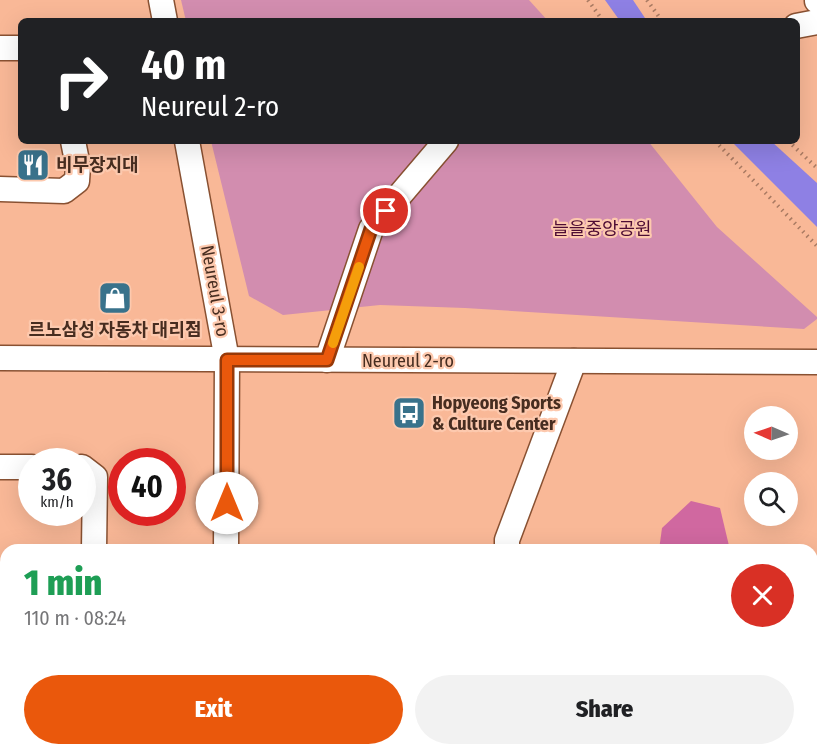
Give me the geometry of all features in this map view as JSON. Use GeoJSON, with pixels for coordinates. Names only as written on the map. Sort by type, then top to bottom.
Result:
{"type":"FeatureCollection","features":[{"type":"Feature","properties":{"kind":"street"},"geometry":{"type":"LineString","coordinates":[[161,0],[164,18]]}},
{"type":"Feature","properties":{"kind":"street"},"geometry":{"type":"LineString","coordinates":[[800,25],[817,22]]}},
{"type":"Feature","properties":{"kind":"street"},"geometry":{"type":"LineString","coordinates":[[0,48],[18,48]]}},
{"type":"Feature","properties":{"kind":"street"},"geometry":{"type":"LineString","coordinates":[[0,189],[64,190],[77,182],[78,166],[74,144]]}},
{"type":"Feature","properties":{"kind":"street","name":"Neureul 3-ro"},"geometry":{"type":"LineString","coordinates":[[188,144],[227,360],[226,544]]}},
{"type":"Feature","properties":{"kind":"street"},"geometry":{"type":"LineString","coordinates":[[327,360],[371,229],[443,144]]}},
{"type":"Feature","properties":{"kind":"street","name":"Neureul 2-ro"},"geometry":{"type":"LineString","coordinates":[[0,358],[817,362]]}},
{"type":"Feature","properties":{"kind":"street"},"geometry":{"type":"LineString","coordinates":[[507,544],[574,361]]}},
{"type":"Feature","properties":{"kind":"street"},"geometry":{"type":"LineString","coordinates":[[0,467],[18,467]]}},
{"type":"Feature","properties":{"kind":"street"},"geometry":{"type":"LineString","coordinates":[[94,526],[94,544]]}},
{"type":"Feature","properties":{"kind":"path"},"geometry":{"type":"LineString","coordinates":[[588,0],[601,18]]}},
{"type":"Feature","properties":{"kind":"path"},"geometry":{"type":"LineString","coordinates":[[647,0],[660,18]]}},
{"type":"Feature","properties":{"kind":"path"},"geometry":{"type":"LineString","coordinates":[[718,144],[817,246]]}},
{"type":"Feature","properties":{"kind":"path"},"geometry":{"type":"LineString","coordinates":[[791,144],[817,168]]}},
{"type":"Feature","properties":{"kind":"green space"},"geometry":{"type":"Polygon","coordinates":[[[181,0],[529,0],[545,18],[185,18],[181,0]]]}},
{"type":"Feature","properties":{"kind":"green space","name":"늘을중앙공원"},"geometry":{"type":"Polygon","coordinates":[[[212,144],[650,144],[717,227],[817,319],[804,329],[465,308],[380,305],[283,315],[249,296],[212,144]]]}},
{"type":"Feature","properties":{"kind":"shaded area"},"geometry":{"type":"Polygon","coordinates":[[[605,0],[633,0],[645,18],[618,18],[605,0]]]}},
{"type":"Feature","properties":{"kind":"shaded area"},"geometry":{"type":"Polygon","coordinates":[[[734,144],[774,144],[817,183],[817,227],[734,144]]]}},
{"type":"Feature","properties":{"kind":"shaded area"},"geometry":{"type":"Polygon","coordinates":[[[691,501],[720,508],[729,544],[660,544],[662,528],[691,501]]]}},
{"type":"Feature","properties":{"kind":"slow traffic"},"geometry":{"type":"LineString","coordinates":[[333,343],[359,267]]}},
{"type":"Feature","properties":{"kind":"place","name":"비무장지대"},"geometry":{"type":"Point","coordinates":[33,165]}},
{"type":"Feature","properties":{"kind":"place","name":"르노삼성 자동차 대리점"},"geometry":{"type":"Point","coordinates":[115,298]}},
{"type":"Feature","properties":{"kind":"place","name":"Hopyeong Sports & Culture Center"},"geometry":{"type":"Point","coordinates":[409,413]}},
{"type":"Feature","properties":{"kind":"route"},"geometry":{"type":"LineString","coordinates":[[227,503],[227,360],[327,360],[371,229],[386,211]]}}]}
